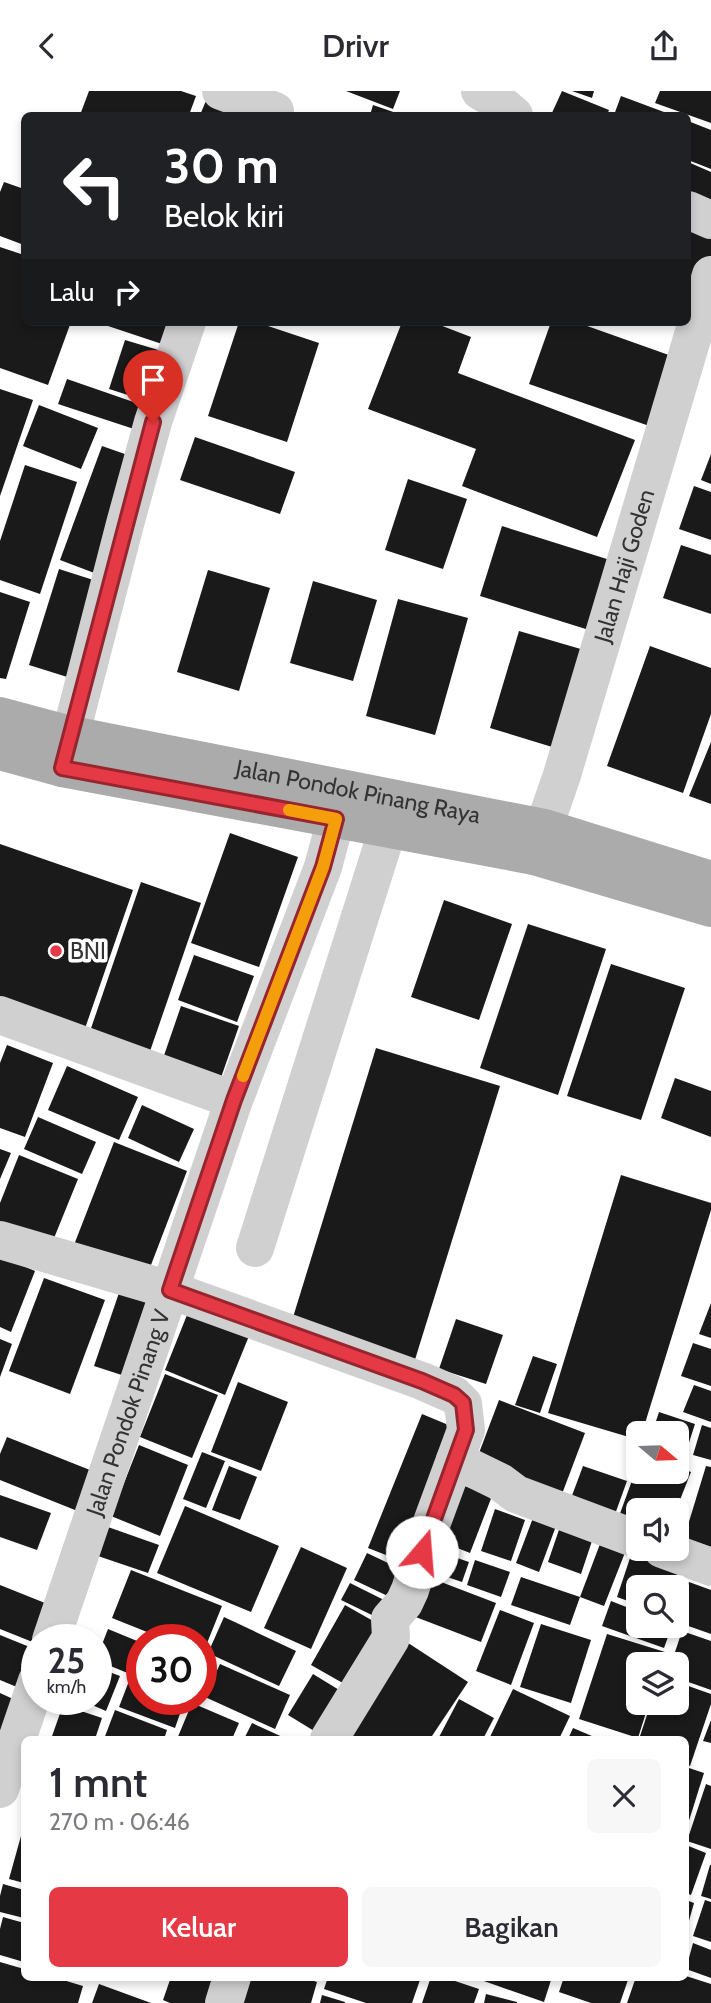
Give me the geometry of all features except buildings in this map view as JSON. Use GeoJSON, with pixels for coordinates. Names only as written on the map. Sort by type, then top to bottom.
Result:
{"type":"FeatureCollection","features":[{"type":"Feature","properties":{"kind":"main road","name":"Jalan Pondok Pinang Raya"},"geometry":{"type":"LineString","coordinates":[[0,716],[67,751]]}},
{"type":"Feature","properties":{"kind":"main road","name":"Jalan Pondok Pinang Raya"},"geometry":{"type":"LineString","coordinates":[[0,751],[67,751],[539,842],[711,880]]}},
{"type":"Feature","properties":{"kind":"main road","name":"Jalan Pondok Pinang Raya"},"geometry":{"type":"LineString","coordinates":[[539,842],[711,908]]}},
{"type":"Feature","properties":{"kind":"street"},"geometry":{"type":"LineString","coordinates":[[221,91],[278,106]]}},
{"type":"Feature","properties":{"kind":"street"},"geometry":{"type":"LineString","coordinates":[[480,91],[510,112]]}},
{"type":"Feature","properties":{"kind":"street"},"geometry":{"type":"LineString","coordinates":[[691,211],[711,220]]}},
{"type":"Feature","properties":{"kind":"street","name":"Jalan Haji Goden"},"geometry":{"type":"LineString","coordinates":[[539,842],[711,275]]}},
{"type":"Feature","properties":{"kind":"street"},"geometry":{"type":"LineString","coordinates":[[67,751],[153,422],[186,326]]}},
{"type":"Feature","properties":{"kind":"street","name":"Jalan Pondok Pinang V"},"geometry":{"type":"LineString","coordinates":[[56,1624],[234,1100],[323,867],[340,804]]}},
{"type":"Feature","properties":{"kind":"street"},"geometry":{"type":"LineString","coordinates":[[255,1248],[392,814]]}},
{"type":"Feature","properties":{"kind":"street"},"geometry":{"type":"LineString","coordinates":[[0,1015],[234,1100]]}},
{"type":"Feature","properties":{"kind":"street"},"geometry":{"type":"LineString","coordinates":[[0,1240],[170,1290],[422,1381],[454,1395],[463,1403],[466,1430],[410,1591],[390,1619],[391,1638],[331,1736]]}},
{"type":"Feature","properties":{"kind":"street"},"geometry":{"type":"LineString","coordinates":[[455,1460],[516,1493],[626,1535]]}},
{"type":"Feature","properties":{"kind":"street"},"geometry":{"type":"LineString","coordinates":[[689,1559],[711,1567]]}},
{"type":"Feature","properties":{"kind":"street"},"geometry":{"type":"LineString","coordinates":[[0,1789],[25,1715]]}},
{"type":"Feature","properties":{"kind":"street"},"geometry":{"type":"LineString","coordinates":[[224,2003],[231,1981]]}},
{"type":"Feature","properties":{"kind":"slow traffic"},"geometry":{"type":"LineString","coordinates":[[243,1076],[323,867],[336,819],[289,810]]}},
{"type":"Feature","properties":{"kind":"place","name":"BNI"},"geometry":{"type":"Point","coordinates":[56,951]}},
{"type":"Feature","properties":{"kind":"route"},"geometry":{"type":"LineString","coordinates":[[153,422],[62,768],[336,819],[323,867],[234,1100],[170,1290],[422,1381],[454,1395],[463,1403],[466,1430],[422,1552]]}}]}
